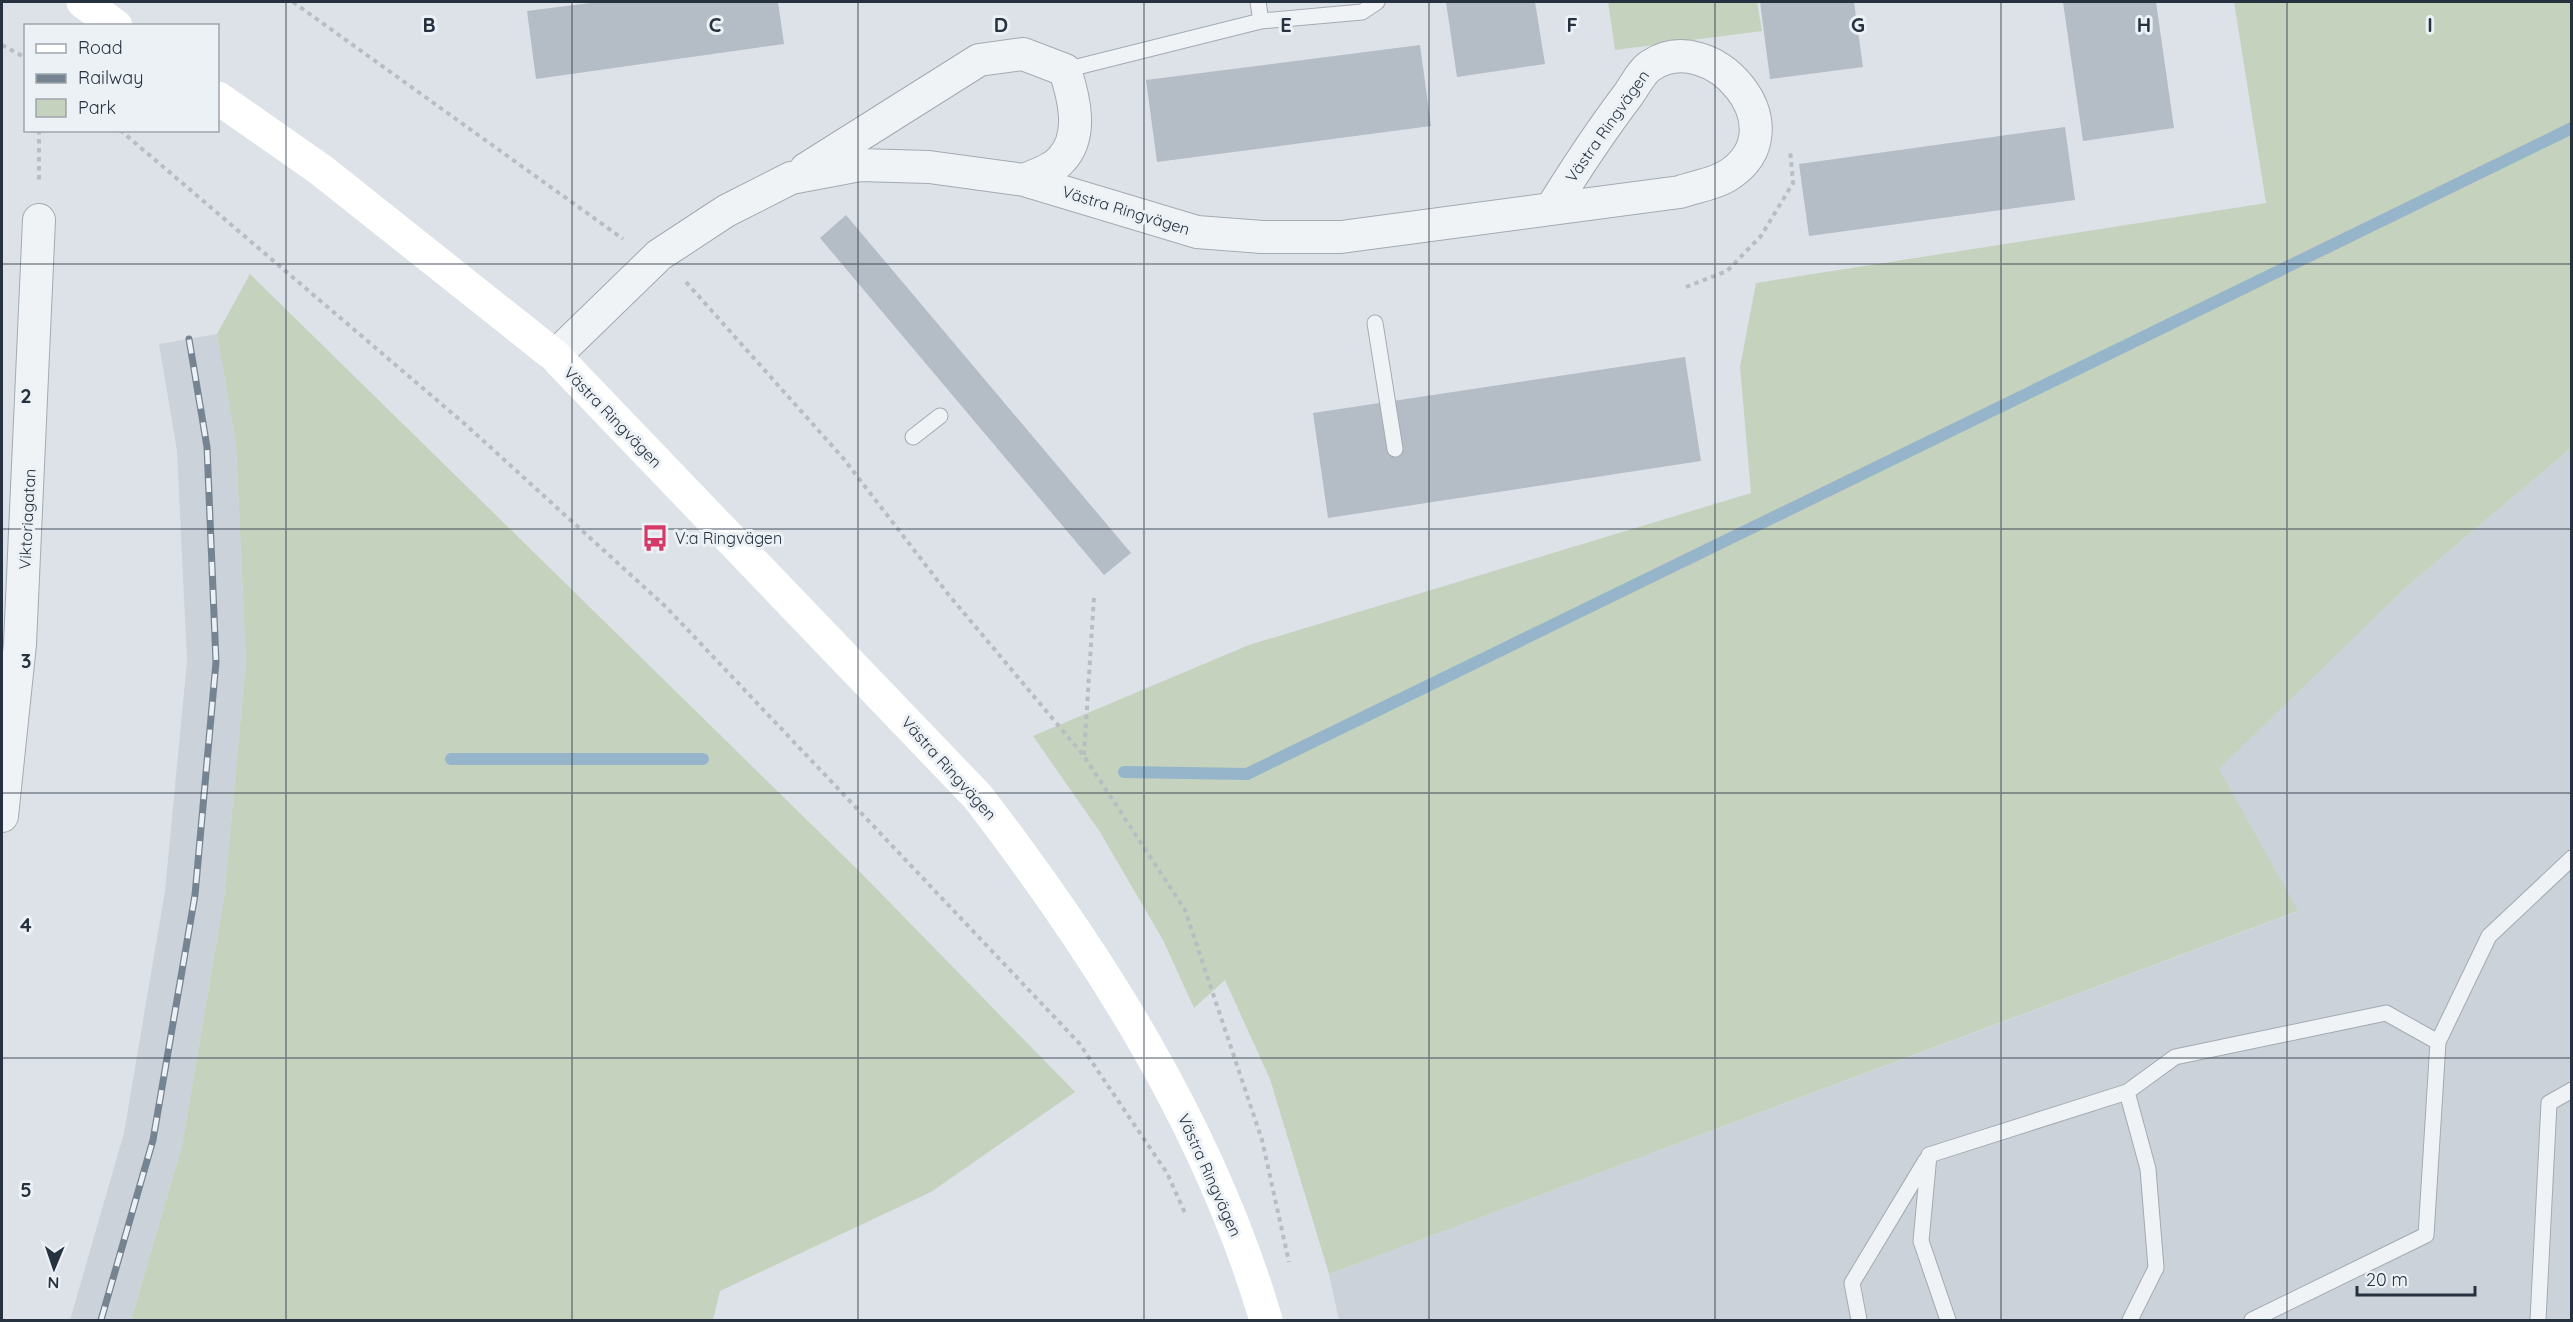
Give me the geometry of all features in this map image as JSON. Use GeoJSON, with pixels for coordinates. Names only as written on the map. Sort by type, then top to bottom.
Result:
{"type":"FeatureCollection","features":[{"type":"Feature","properties":{"kind":"main road"},"geometry":{"type":"LineString","coordinates":[[83,2],[113,24]]}},
{"type":"Feature","properties":{"kind":"main road","name":"Västra Ringvägen"},"geometry":{"type":"LineString","coordinates":[[219,99],[321,170],[555,356],[978,797],[1031,865],[1133,1020],[1215,1178],[1251,1272],[1266,1320]]}},
{"type":"Feature","properties":{"kind":"street","name":"Västra Ringvägen"},"geometry":{"type":"LineString","coordinates":[[555,356],[659,255],[726,211],[791,178],[978,60],[1023,54],[1065,70],[1074,96],[1076,131],[1062,160],[1047,170],[1024,180]]}},
{"type":"Feature","properties":{"kind":"street","name":"Västra Ringvägen"},"geometry":{"type":"LineString","coordinates":[[791,178],[860,165],[929,167],[1024,180],[1197,232],[1262,237],[1341,237],[1680,192],[1727,176],[1754,150],[1758,125],[1747,98],[1728,74],[1704,60],[1674,56],[1649,66],[1593,141],[1551,209]]}},
{"type":"Feature","properties":{"kind":"street","name":"Viktoriagatan"},"geometry":{"type":"LineString","coordinates":[[2,816],[20,644],[39,220]]}},
{"type":"Feature","properties":{"kind":"lane"},"geometry":{"type":"LineString","coordinates":[[1258,2],[1261,21]]}},
{"type":"Feature","properties":{"kind":"lane"},"geometry":{"type":"LineString","coordinates":[[1065,70],[1261,21],[1362,12],[1377,2]]}},
{"type":"Feature","properties":{"kind":"lane"},"geometry":{"type":"LineString","coordinates":[[1375,323],[1395,449]]}},
{"type":"Feature","properties":{"kind":"lane"},"geometry":{"type":"LineString","coordinates":[[913,437],[940,416]]}},
{"type":"Feature","properties":{"kind":"lane"},"geometry":{"type":"LineString","coordinates":[[2252,1320],[2426,1235],[2438,1042],[2489,936],[2571,858]]}},
{"type":"Feature","properties":{"kind":"lane"},"geometry":{"type":"LineString","coordinates":[[1859,1320],[1852,1283],[1929,1155],[2127,1092],[2175,1057],[2386,1012],[2438,1042]]}},
{"type":"Feature","properties":{"kind":"lane"},"geometry":{"type":"LineString","coordinates":[[2538,1320],[2549,1102],[2571,1090]]}},
{"type":"Feature","properties":{"kind":"lane"},"geometry":{"type":"LineString","coordinates":[[2127,1092],[2148,1169],[2156,1268],[2131,1320]]}},
{"type":"Feature","properties":{"kind":"lane"},"geometry":{"type":"LineString","coordinates":[[1929,1155],[1921,1240],[1948,1320]]}},
{"type":"Feature","properties":{"kind":"path"},"geometry":{"type":"LineString","coordinates":[[293,2],[623,239],[659,255],[705,302],[843,458],[948,594],[1084,756],[1185,910],[1262,1140],[1289,1264]]}},
{"type":"Feature","properties":{"kind":"path"},"geometry":{"type":"LineString","coordinates":[[2,45],[24,57]]}},
{"type":"Feature","properties":{"kind":"path"},"geometry":{"type":"LineString","coordinates":[[39,132],[39,220]]}},
{"type":"Feature","properties":{"kind":"path"},"geometry":{"type":"LineString","coordinates":[[122,132],[466,425],[666,608],[1079,1043],[1167,1173],[1185,1215]]}},
{"type":"Feature","properties":{"kind":"path"},"geometry":{"type":"LineString","coordinates":[[1686,287],[1727,271],[1761,236],[1793,183],[1790,143]]}},
{"type":"Feature","properties":{"kind":"path"},"geometry":{"type":"LineString","coordinates":[[1084,756],[1094,597]]}},
{"type":"Feature","properties":{"kind":"shaded area"},"geometry":{"type":"Polygon","coordinates":[[[217,334],[236,444],[246,662],[224,898],[182,1146],[131,1320],[70,1320],[124,1133],[165,891],[187,661],[177,451],[159,344],[217,334]]]}},
{"type":"Feature","properties":{"kind":"shaded area"},"geometry":{"type":"Polygon","coordinates":[[[2571,448],[2571,1320],[1339,1320],[1329,1274],[2297,912],[2218,769],[2405,588],[2571,448]]]}},
{"type":"Feature","properties":{"kind":"green space"},"geometry":{"type":"Polygon","coordinates":[[[1608,2],[1757,2],[1762,31],[1615,50],[1608,2]]]}},
{"type":"Feature","properties":{"kind":"green space"},"geometry":{"type":"Polygon","coordinates":[[[2234,2],[2571,2],[2571,448],[2405,588],[2219,769],[2298,911],[1329,1274],[1270,1079],[1225,980],[1194,1008],[1163,940],[1100,832],[1033,736],[1249,645],[1751,493],[1740,367],[1756,283],[2266,203],[2234,2]]]}},
{"type":"Feature","properties":{"kind":"green space"},"geometry":{"type":"Polygon","coordinates":[[[250,274],[861,873],[1075,1092],[931,1192],[720,1291],[713,1320],[131,1320],[182,1146],[224,898],[246,662],[236,444],[217,334],[250,274]]]}},
{"type":"Feature","properties":{"kind":"building"},"geometry":{"type":"Polygon","coordinates":[[[598,2],[778,2],[784,44],[536,79],[527,11],[598,2]]]}},
{"type":"Feature","properties":{"kind":"building"},"geometry":{"type":"Polygon","coordinates":[[[1446,2],[1535,2],[1545,64],[1457,77],[1446,2]]]}},
{"type":"Feature","properties":{"kind":"building"},"geometry":{"type":"Polygon","coordinates":[[[1760,2],[1854,2],[1863,67],[1770,79],[1760,2]]]}},
{"type":"Feature","properties":{"kind":"building"},"geometry":{"type":"Polygon","coordinates":[[[2063,2],[2156,2],[2174,128],[2083,141],[2063,2]]]}},
{"type":"Feature","properties":{"kind":"building"},"geometry":{"type":"Polygon","coordinates":[[[1420,45],[1431,126],[1157,162],[1146,80],[1420,45]]]}},
{"type":"Feature","properties":{"kind":"building"},"geometry":{"type":"Polygon","coordinates":[[[2065,127],[2075,200],[1809,236],[1799,164],[2065,127]]]}},
{"type":"Feature","properties":{"kind":"building"},"geometry":{"type":"Polygon","coordinates":[[[846,215],[1131,553],[1104,575],[820,238],[846,215]]]}},
{"type":"Feature","properties":{"kind":"building"},"geometry":{"type":"Polygon","coordinates":[[[1685,357],[1701,461],[1328,518],[1313,413],[1685,357]]]}},
{"type":"Feature","properties":{"kind":"waterway"},"geometry":{"type":"LineString","coordinates":[[1124,772],[1247,774],[2572,128]]}},
{"type":"Feature","properties":{"kind":"waterway"},"geometry":{"type":"LineString","coordinates":[[451,759],[703,759]]}},
{"type":"Feature","properties":{"kind":"railway"},"geometry":{"type":"LineString","coordinates":[[101,1320],[153,1140],[195,895],[216,662],[207,447],[189,339]]}},
{"type":"Feature","properties":{"kind":"place","name":"V:a Ringvägen"},"geometry":{"type":"Point","coordinates":[655,538]}}]}
